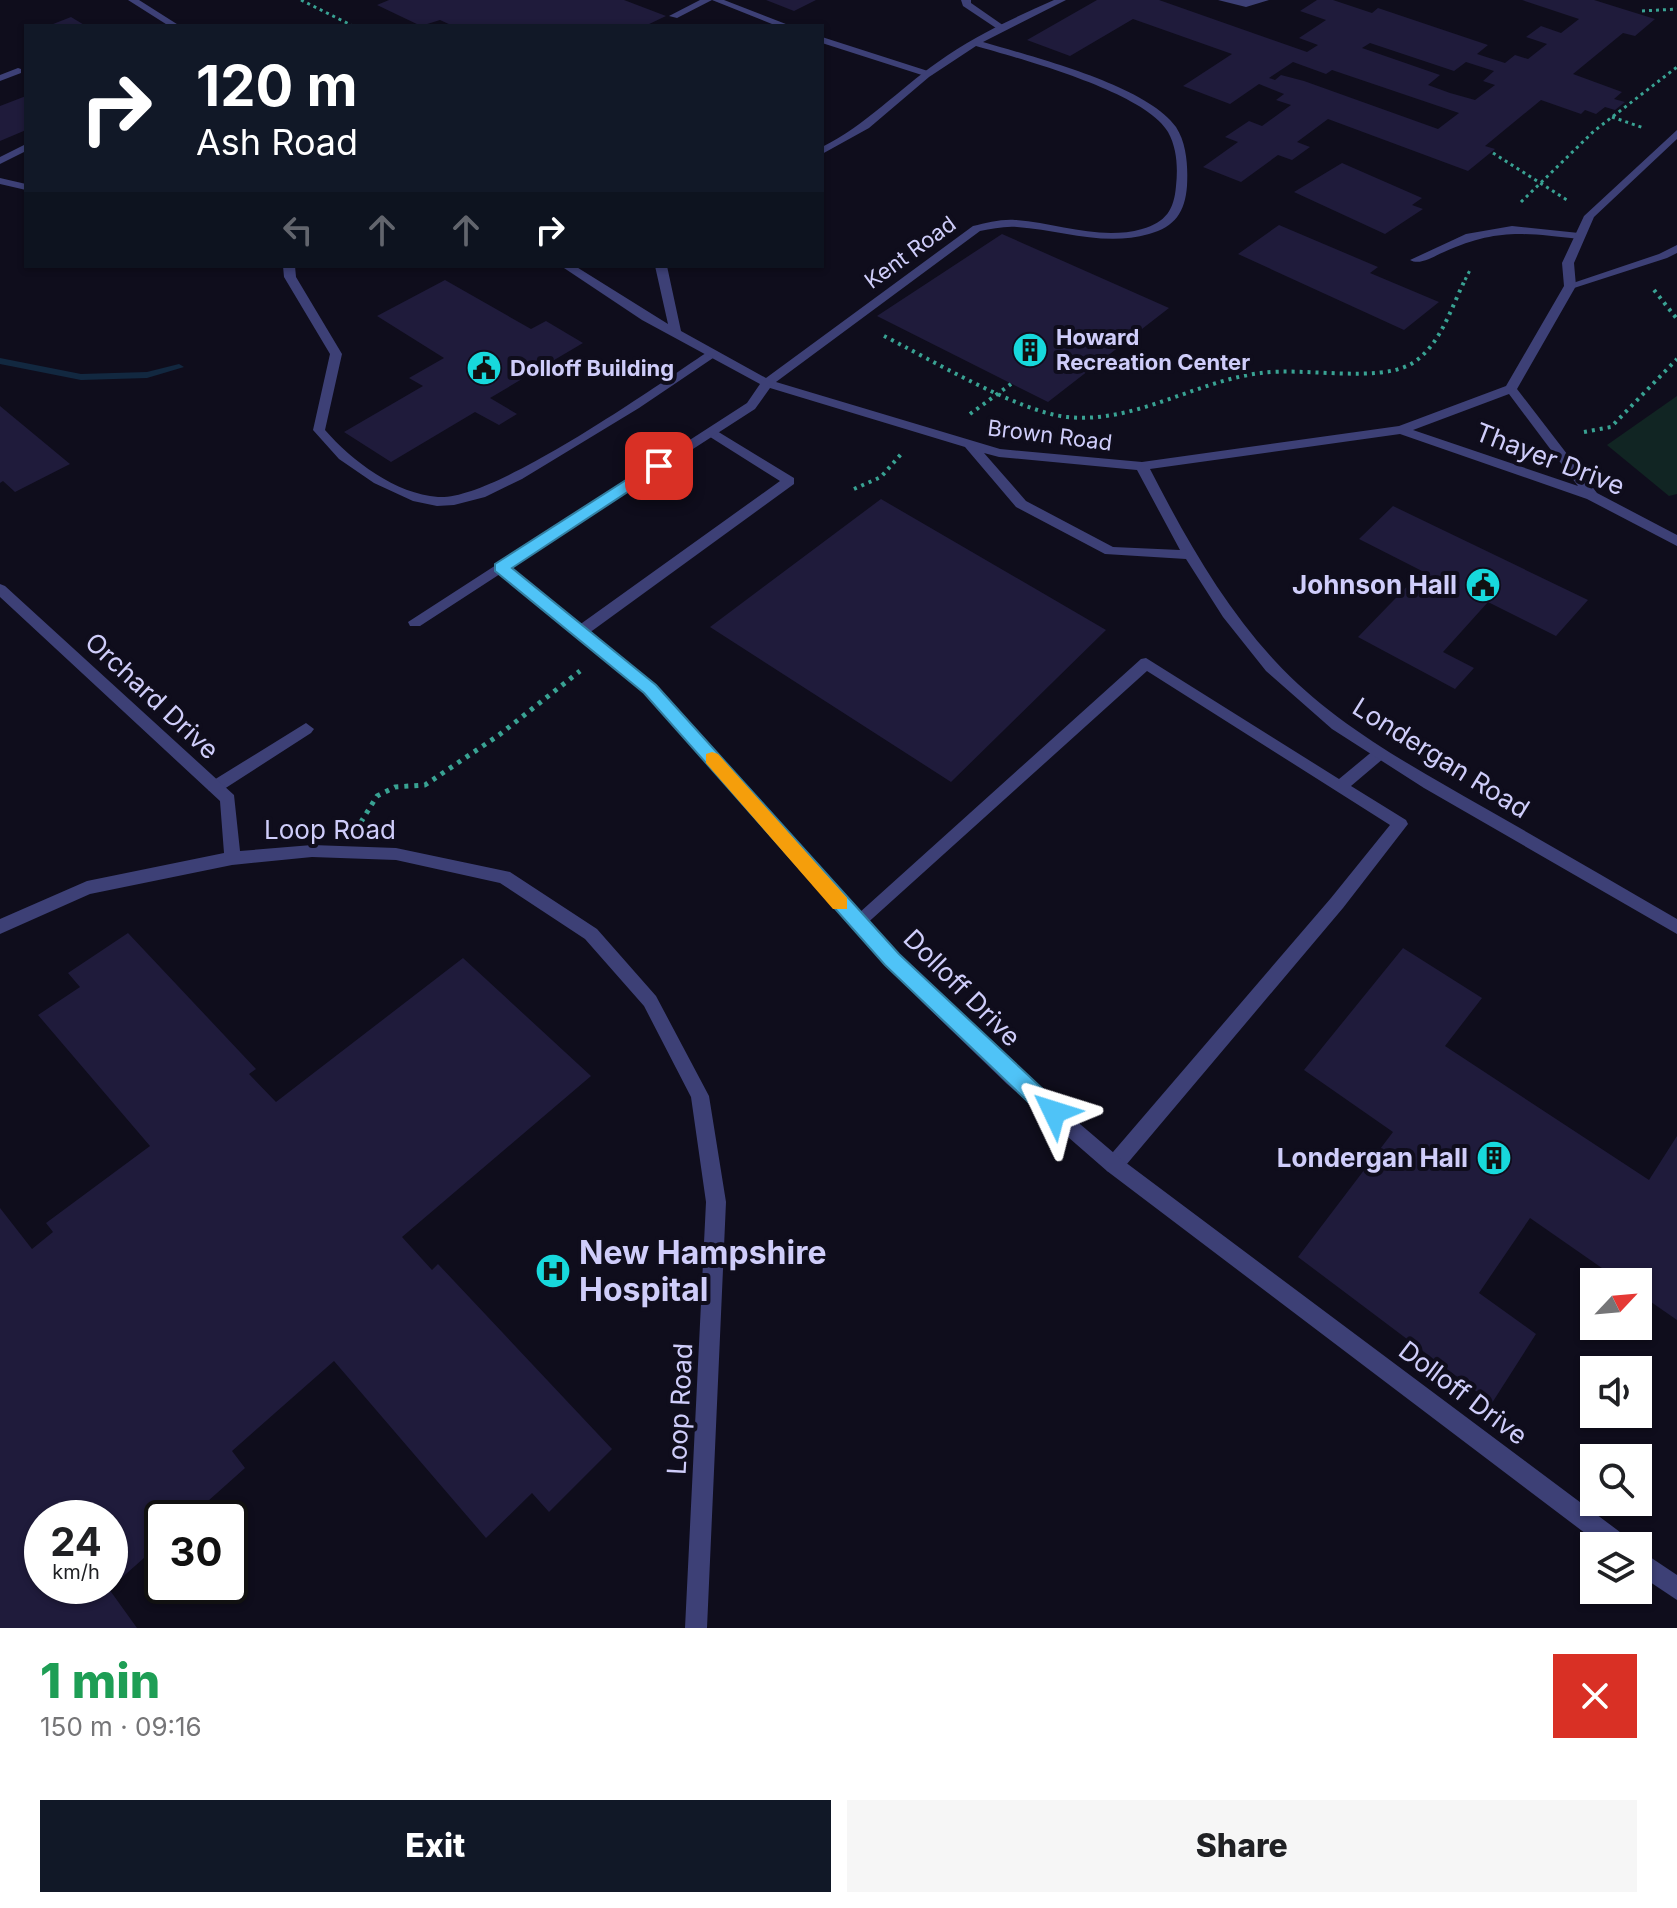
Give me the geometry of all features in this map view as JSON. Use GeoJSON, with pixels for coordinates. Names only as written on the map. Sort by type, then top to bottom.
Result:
{"type":"FeatureCollection","features":[{"type":"Feature","properties":{"kind":"street"},"geometry":{"type":"LineString","coordinates":[[133,0],[172,24]]}},
{"type":"Feature","properties":{"kind":"street"},"geometry":{"type":"LineString","coordinates":[[674,16],[707,0]]}},
{"type":"Feature","properties":{"kind":"street"},"geometry":{"type":"LineString","coordinates":[[716,0],[781,24]]}},
{"type":"Feature","properties":{"kind":"street"},"geometry":{"type":"LineString","coordinates":[[966,0],[966,4],[1002,28]]}},
{"type":"Feature","properties":{"kind":"street"},"geometry":{"type":"LineString","coordinates":[[824,150],[878,120],[928,74],[977,43],[1061,0]]}},
{"type":"Feature","properties":{"kind":"street"},"geometry":{"type":"LineString","coordinates":[[1223,0],[1246,4],[1264,0]]}},
{"type":"Feature","properties":{"kind":"street"},"geometry":{"type":"LineString","coordinates":[[824,41],[928,74]]}},
{"type":"Feature","properties":{"kind":"street","name":"Kent Road"},"geometry":{"type":"LineString","coordinates":[[415,622],[751,406],[767,383],[977,228],[1017,223],[1095,236],[1135,233],[1167,223],[1181,205],[1184,166],[1171,128],[1155,111],[1046,64],[977,43]]}},
{"type":"Feature","properties":{"kind":"street"},"geometry":{"type":"LineString","coordinates":[[0,78],[18,71]]}},
{"type":"Feature","properties":{"kind":"street"},"geometry":{"type":"LineString","coordinates":[[1592,496],[1511,389],[1570,286],[1568,263],[1589,216],[1677,133]]}},
{"type":"Feature","properties":{"kind":"street"},"geometry":{"type":"LineString","coordinates":[[0,161],[24,148]]}},
{"type":"Feature","properties":{"kind":"street"},"geometry":{"type":"LineString","coordinates":[[0,181],[24,187]]}},
{"type":"Feature","properties":{"kind":"street"},"geometry":{"type":"LineString","coordinates":[[1416,260],[1470,236],[1512,229],[1579,236]]}},
{"type":"Feature","properties":{"kind":"street"},"geometry":{"type":"LineString","coordinates":[[1570,286],[1663,256],[1677,248]]}},
{"type":"Feature","properties":{"kind":"street"},"geometry":{"type":"LineString","coordinates":[[289,268],[290,277],[336,354],[319,430],[331,448],[365,474],[424,498],[453,501],[511,480],[713,354]]}},
{"type":"Feature","properties":{"kind":"street","name":"Brown Road"},"geometry":{"type":"LineString","coordinates":[[570,268],[676,334],[767,383],[999,453],[1142,466],[1401,430],[1511,389]]}},
{"type":"Feature","properties":{"kind":"street"},"geometry":{"type":"LineString","coordinates":[[661,268],[676,334]]}},
{"type":"Feature","properties":{"kind":"street","name":"Thayer Drive"},"geometry":{"type":"LineString","coordinates":[[1401,430],[1592,496],[1677,541]]}},
{"type":"Feature","properties":{"kind":"street"},"geometry":{"type":"LineString","coordinates":[[580,632],[789,481],[712,432]]}},
{"type":"Feature","properties":{"kind":"street"},"geometry":{"type":"LineString","coordinates":[[969,444],[1021,504],[1110,551],[1190,555]]}},
{"type":"Feature","properties":{"kind":"street","name":"Londergan Road"},"geometry":{"type":"LineString","coordinates":[[1142,466],[1190,555],[1261,653],[1295,690],[1379,754],[1677,927]]}},
{"type":"Feature","properties":{"kind":"street","name":"Dolloff Drive"},"geometry":{"type":"LineString","coordinates":[[501,567],[650,689],[857,922],[928,997],[1013,1078],[1114,1165],[1601,1532]]}},
{"type":"Feature","properties":{"kind":"street","name":"Orchard Drive"},"geometry":{"type":"LineString","coordinates":[[0,589],[228,799],[232,858]]}},
{"type":"Feature","properties":{"kind":"street"},"geometry":{"type":"LineString","coordinates":[[857,922],[1146,663],[1400,824],[1337,903],[1114,1165]]}},
{"type":"Feature","properties":{"kind":"street"},"geometry":{"type":"LineString","coordinates":[[215,787],[306,729]]}},
{"type":"Feature","properties":{"kind":"street"},"geometry":{"type":"LineString","coordinates":[[1340,787],[1379,754]]}},
{"type":"Feature","properties":{"kind":"street","name":"Loop Road"},"geometry":{"type":"LineString","coordinates":[[0,927],[87,888],[232,858],[312,851],[396,854],[504,877],[591,934],[650,1001],[700,1096],[716,1202],[696,1628]]}},
{"type":"Feature","properties":{"kind":"street"},"geometry":{"type":"LineString","coordinates":[[1652,1570],[1677,1589]]}},
{"type":"Feature","properties":{"kind":"path"},"geometry":{"type":"LineString","coordinates":[[301,0],[349,24]]}},
{"type":"Feature","properties":{"kind":"path"},"geometry":{"type":"LineString","coordinates":[[1642,11],[1677,9]]}},
{"type":"Feature","properties":{"kind":"path"},"geometry":{"type":"LineString","coordinates":[[852,320],[1041,412],[1064,418],[1090,419],[1169,402],[1245,375],[1309,369],[1395,370],[1424,354],[1438,335],[1491,233],[1539,182],[1611,117],[1677,67]]}},
{"type":"Feature","properties":{"kind":"path"},"geometry":{"type":"LineString","coordinates":[[1611,117],[1646,129]]}},
{"type":"Feature","properties":{"kind":"path"},"geometry":{"type":"LineString","coordinates":[[1493,153],[1568,200]]}},
{"type":"Feature","properties":{"kind":"path"},"geometry":{"type":"LineString","coordinates":[[1650,285],[1677,319]]}},
{"type":"Feature","properties":{"kind":"path"},"geometry":{"type":"LineString","coordinates":[[1582,432],[1611,427],[1677,359]]}},
{"type":"Feature","properties":{"kind":"path"},"geometry":{"type":"LineString","coordinates":[[963,419],[1011,384]]}},
{"type":"Feature","properties":{"kind":"path"},"geometry":{"type":"LineString","coordinates":[[854,489],[881,477],[908,446]]}},
{"type":"Feature","properties":{"kind":"path"},"geometry":{"type":"LineString","coordinates":[[348,853],[364,814],[377,796],[395,787],[425,785],[499,735],[586,667]]}},
{"type":"Feature","properties":{"kind":"green space"},"geometry":{"type":"Polygon","coordinates":[[[1677,396],[1677,494],[1669,496],[1607,445],[1677,396]]]}},
{"type":"Feature","properties":{"kind":"building"},"geometry":{"type":"Polygon","coordinates":[[[389,0],[624,0],[666,16],[649,24],[449,24],[440,20],[417,24],[377,5],[389,0]]]}},
{"type":"Feature","properties":{"kind":"building"},"geometry":{"type":"Polygon","coordinates":[[[766,0],[816,0],[794,11],[766,0]]]}},
{"type":"Feature","properties":{"kind":"building"},"geometry":{"type":"Polygon","coordinates":[[[1097,0],[1159,0],[1307,52],[1318,45],[1299,38],[1326,20],[1300,11],[1317,0],[1333,0],[1372,13],[1378,8],[1488,45],[1477,54],[1505,63],[1515,55],[1528,59],[1547,44],[1526,37],[1541,26],[1561,33],[1579,19],[1522,0],[1594,0],[1655,19],[1635,36],[1623,33],[1573,74],[1622,92],[1614,99],[1625,102],[1615,110],[1605,107],[1596,114],[1585,110],[1581,114],[1541,100],[1485,146],[1495,149],[1468,171],[1328,119],[1297,142],[1310,147],[1292,160],[1278,155],[1241,182],[1203,167],[1238,142],[1225,137],[1249,121],[1262,126],[1291,105],[1276,100],[1284,94],[1259,84],[1230,104],[1183,86],[1232,54],[1133,19],[1070,56],[1027,40],[1097,0]],[[1370,43],[1362,48],[1440,75],[1428,85],[1450,93],[1475,100],[1495,85],[1483,81],[1494,71],[1466,62],[1454,71],[1370,43]],[[1293,62],[1269,78],[1275,80],[1281,75],[1304,81],[1438,129],[1459,113],[1332,70],[1326,74],[1293,62]]]}},
{"type":"Feature","properties":{"kind":"building"},"geometry":{"type":"Polygon","coordinates":[[[71,17],[83,24],[53,24],[71,17]]]}},
{"type":"Feature","properties":{"kind":"building"},"geometry":{"type":"Polygon","coordinates":[[[24,97],[24,131],[0,141],[0,106],[24,97]]]}},
{"type":"Feature","properties":{"kind":"building"},"geometry":{"type":"Polygon","coordinates":[[[1342,163],[1422,198],[1412,205],[1423,209],[1385,234],[1294,192],[1342,163]]]}},
{"type":"Feature","properties":{"kind":"building"},"geometry":{"type":"Polygon","coordinates":[[[1279,225],[1378,267],[1370,273],[1439,302],[1404,330],[1238,254],[1279,225]]]}},
{"type":"Feature","properties":{"kind":"building","name":"Howard Recreation Center"},"geometry":{"type":"Polygon","coordinates":[[[1002,234],[1169,308],[1048,402],[877,316],[1002,234]]]}},
{"type":"Feature","properties":{"kind":"building","name":"Dolloff Building"},"geometry":{"type":"Polygon","coordinates":[[[445,280],[531,329],[546,321],[583,343],[490,398],[517,414],[499,425],[475,412],[391,462],[344,432],[423,386],[409,378],[444,358],[377,316],[445,280]]]}},
{"type":"Feature","properties":{"kind":"building"},"geometry":{"type":"Polygon","coordinates":[[[0,406],[70,464],[15,492],[3,481],[0,483],[0,406]]]}},
{"type":"Feature","properties":{"kind":"building"},"geometry":{"type":"Polygon","coordinates":[[[881,499],[1106,630],[951,782],[710,627],[881,499]]]}},
{"type":"Feature","properties":{"kind":"building","name":"Johnson Hall"},"geometry":{"type":"Polygon","coordinates":[[[1393,506],[1588,600],[1556,636],[1488,602],[1443,652],[1474,668],[1455,689],[1358,637],[1422,571],[1359,539],[1393,506]]]}},
{"type":"Feature","properties":{"kind":"building","name":"New Hampshire Hospital"},"geometry":{"type":"Polygon","coordinates":[[[128,933],[256,1069],[249,1074],[276,1102],[463,958],[591,1076],[402,1237],[432,1270],[438,1264],[612,1449],[549,1512],[532,1493],[486,1538],[334,1361],[232,1451],[245,1468],[209,1500],[144,1500],[144,1558],[128,1572],[128,1500],[24,1500],[24,1604],[120,1604],[137,1628],[0,1628],[0,1208],[32,1249],[53,1232],[46,1223],[150,1146],[38,1015],[80,987],[68,973],[128,933]]]}},
{"type":"Feature","properties":{"kind":"building","name":"Londergan Hall"},"geometry":{"type":"Polygon","coordinates":[[[1403,948],[1482,998],[1445,1046],[1649,1180],[1677,1136],[1677,1320],[1652,1303],[1652,1268],[1602,1268],[1530,1218],[1479,1293],[1536,1334],[1492,1403],[1298,1257],[1393,1132],[1304,1070],[1403,948]]]}},
{"type":"Feature","properties":{"kind":"waterway"},"geometry":{"type":"LineString","coordinates":[[0,361],[81,377],[147,375],[179,367]]}},
{"type":"Feature","properties":{"kind":"slow traffic"},"geometry":{"type":"LineString","coordinates":[[712,758],[840,903]]}},
{"type":"Feature","properties":{"kind":"place","name":"Howard Recreation Center"},"geometry":{"type":"Point","coordinates":[1030,350]}},
{"type":"Feature","properties":{"kind":"place","name":"Dolloff Building"},"geometry":{"type":"Point","coordinates":[484,368]}},
{"type":"Feature","properties":{"kind":"place","name":"Johnson Hall"},"geometry":{"type":"Point","coordinates":[1483,585]}},
{"type":"Feature","properties":{"kind":"place","name":"Londergan Hall"},"geometry":{"type":"Point","coordinates":[1494,1158]}},
{"type":"Feature","properties":{"kind":"place","name":"New Hampshire Hospital"},"geometry":{"type":"Point","coordinates":[553,1271]}},
{"type":"Feature","properties":{"kind":"route"},"geometry":{"type":"LineString","coordinates":[[659,466],[501,567],[650,689],[857,922],[928,997],[1013,1078],[1054,1112]]}}]}
